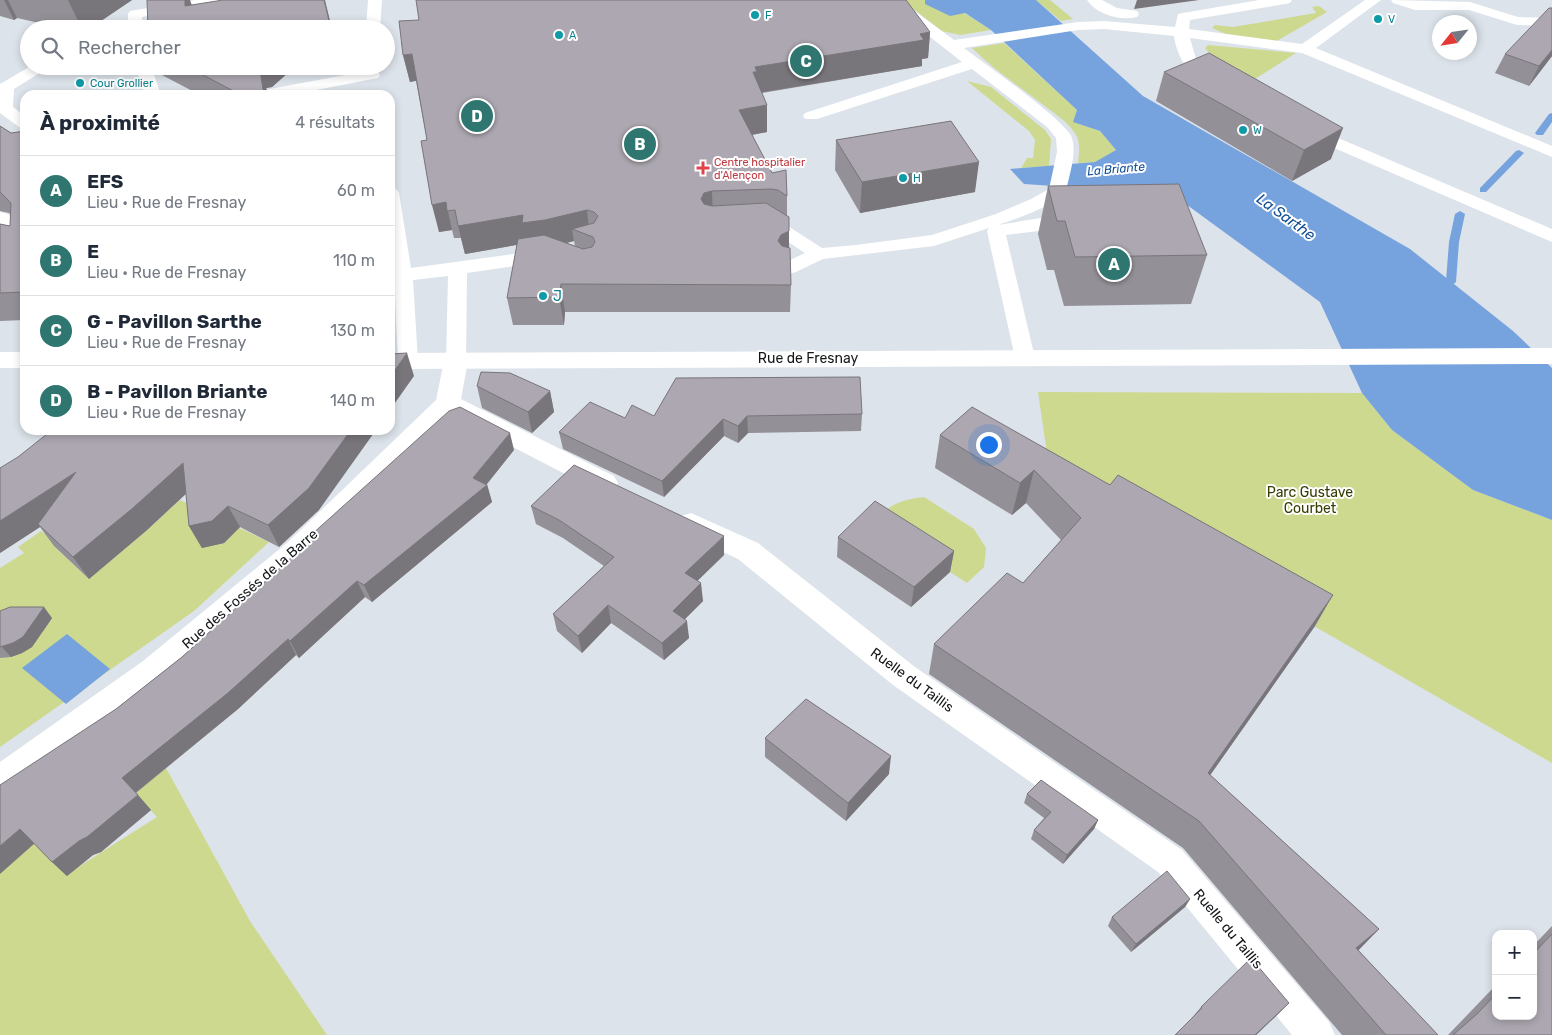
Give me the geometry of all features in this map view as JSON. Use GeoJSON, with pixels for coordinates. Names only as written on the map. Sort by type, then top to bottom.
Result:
{"type":"FeatureCollection","features":[{"type":"Feature","properties":{"kind":"street"},"geometry":{"type":"LineString","coordinates":[[0,219],[20,240]]}},
{"type":"Feature","properties":{"kind":"street","name":"Rue de Fresnay"},"geometry":{"type":"LineString","coordinates":[[399,361],[541,358],[1552,356]]}},
{"type":"Feature","properties":{"kind":"street"},"geometry":{"type":"LineString","coordinates":[[0,360],[20,360]]}},
{"type":"Feature","properties":{"kind":"street"},"geometry":{"type":"LineString","coordinates":[[456,361],[448,403],[632,496]]}},
{"type":"Feature","properties":{"kind":"street","name":"Rue des Fossés de la Barre"},"geometry":{"type":"LineString","coordinates":[[0,780],[154,670],[298,550],[448,403]]}},
{"type":"Feature","properties":{"kind":"street","name":"Ruelle du Taillis"},"geometry":{"type":"LineString","coordinates":[[668,513],[748,551],[904,676],[1170,861],[1316,1035]]}},
{"type":"Feature","properties":{"kind":"lane"},"geometry":{"type":"LineString","coordinates":[[136,20],[136,14],[222,0]]}},
{"type":"Feature","properties":{"kind":"lane"},"geometry":{"type":"LineString","coordinates":[[374,20],[375,0]]}},
{"type":"Feature","properties":{"kind":"lane"},"geometry":{"type":"LineString","coordinates":[[789,268],[819,254],[934,240],[1002,218],[1057,192],[1065,152],[1064,137],[1053,124],[911,15],[874,0]]}},
{"type":"Feature","properties":{"kind":"lane"},"geometry":{"type":"LineString","coordinates":[[1094,0],[1106,10],[1118,14],[1305,49],[1552,152]]}},
{"type":"Feature","properties":{"kind":"lane"},"geometry":{"type":"LineString","coordinates":[[952,45],[1078,26],[1182,25],[1285,0]]}},
{"type":"Feature","properties":{"kind":"lane"},"geometry":{"type":"LineString","coordinates":[[1305,49],[1374,0]]}},
{"type":"Feature","properties":{"kind":"lane"},"geometry":{"type":"LineString","coordinates":[[1398,0],[1415,6],[1470,6],[1517,21],[1552,22]]}},
{"type":"Feature","properties":{"kind":"lane"},"geometry":{"type":"LineString","coordinates":[[1182,25],[1189,64],[1200,73],[1225,87]]}},
{"type":"Feature","properties":{"kind":"lane"},"geometry":{"type":"LineString","coordinates":[[811,116],[975,63]]}},
{"type":"Feature","properties":{"kind":"lane"},"geometry":{"type":"LineString","coordinates":[[20,120],[5,109],[3,86],[24,75]]}},
{"type":"Feature","properties":{"kind":"lane"},"geometry":{"type":"LineString","coordinates":[[146,75],[151,90]]}},
{"type":"Feature","properties":{"kind":"lane"},"geometry":{"type":"LineString","coordinates":[[294,90],[372,77]]}},
{"type":"Feature","properties":{"kind":"lane"},"geometry":{"type":"LineString","coordinates":[[1294,122],[1328,140],[1552,236]]}},
{"type":"Feature","properties":{"kind":"lane"},"geometry":{"type":"LineString","coordinates":[[1025,358],[996,231],[1041,224],[1089,221]]}},
{"type":"Feature","properties":{"kind":"lane"},"geometry":{"type":"LineString","coordinates":[[742,224],[771,223],[819,254]]}},
{"type":"Feature","properties":{"kind":"lane"},"geometry":{"type":"LineString","coordinates":[[395,253],[403,275],[399,361]]}},
{"type":"Feature","properties":{"kind":"lane"},"geometry":{"type":"LineString","coordinates":[[403,275],[556,255]]}},
{"type":"Feature","properties":{"kind":"lane"},"geometry":{"type":"LineString","coordinates":[[456,361],[458,269]]}},
{"type":"Feature","properties":{"kind":"green space"},"geometry":{"type":"Polygon","coordinates":[[[889,0],[925,0],[925,4],[964,13],[991,30],[960,35],[942,31],[912,8],[889,0]]]}},
{"type":"Feature","properties":{"kind":"green space"},"geometry":{"type":"Polygon","coordinates":[[[1036,0],[1050,0],[1073,19],[1061,21],[1036,0]]]}},
{"type":"Feature","properties":{"kind":"green space"},"geometry":{"type":"Polygon","coordinates":[[[1319,6],[1327,12],[1275,42],[1226,34],[1212,28],[1215,25],[1233,27],[1316,13],[1312,7],[1319,6]]]}},
{"type":"Feature","properties":{"kind":"green space"},"geometry":{"type":"Polygon","coordinates":[[[1004,43],[1077,110],[1074,122],[1100,131],[1116,150],[1096,162],[1078,163],[1079,144],[1072,129],[972,48],[1004,43]]]}},
{"type":"Feature","properties":{"kind":"green space"},"geometry":{"type":"Polygon","coordinates":[[[1208,45],[1296,53],[1250,82],[1211,55],[1205,48],[1208,45]]]}},
{"type":"Feature","properties":{"kind":"green space"},"geometry":{"type":"Polygon","coordinates":[[[967,81],[991,87],[1045,130],[1051,139],[1049,166],[1021,168],[1027,158],[1033,158],[1035,140],[1029,131],[967,81]]]}},
{"type":"Feature","properties":{"kind":"green space","name":"Parc Gustave Courbet"},"geometry":{"type":"Polygon","coordinates":[[[1038,392],[1362,393],[1392,430],[1473,490],[1552,520],[1552,763],[1050,474],[1038,392]]]}},
{"type":"Feature","properties":{"kind":"green space"},"geometry":{"type":"Polygon","coordinates":[[[924,497],[974,529],[986,548],[984,567],[967,583],[873,522],[896,504],[924,497]]]}},
{"type":"Feature","properties":{"kind":"green space"},"geometry":{"type":"Polygon","coordinates":[[[180,500],[269,542],[194,611],[0,747],[0,568],[24,553],[18,547],[41,531],[53,539],[57,549],[89,579],[180,500]]]}},
{"type":"Feature","properties":{"kind":"green space"},"geometry":{"type":"Polygon","coordinates":[[[166,768],[250,921],[327,1035],[0,1035],[0,872],[44,832],[75,869],[157,817],[126,784],[166,768]]]}},
{"type":"Feature","properties":{"kind":"water"},"geometry":{"type":"Polygon","coordinates":[[[925,0],[1036,0],[1143,96],[1410,249],[1513,331],[1552,368],[1552,520],[1473,490],[1392,430],[1362,393],[1320,302],[1172,194],[1024,184],[1010,169],[1095,162],[1116,150],[1100,131],[1073,122],[1077,110],[991,30],[965,13],[950,16],[925,4],[925,0]]]}},
{"type":"Feature","properties":{"kind":"water"},"geometry":{"type":"Polygon","coordinates":[[[67,634],[110,669],[66,704],[22,668],[67,634]]]}},
{"type":"Feature","properties":{"kind":"building"},"geometry":{"type":"Polygon","coordinates":[[[147,0],[185,0],[185,6],[223,0],[324,0],[329,20],[148,20],[147,0]]]}},
{"type":"Feature","properties":{"kind":"building"},"geometry":{"type":"Polygon","coordinates":[[[416,0],[906,0],[930,32],[920,34],[924,40],[755,67],[757,72],[753,72],[767,105],[739,110],[772,173],[786,170],[787,196],[778,190],[771,189],[712,191],[704,193],[701,199],[704,204],[712,206],[766,203],[789,217],[789,231],[781,235],[778,241],[782,246],[790,248],[791,285],[561,284],[559,297],[507,298],[518,239],[544,235],[583,249],[592,247],[595,242],[593,237],[572,229],[594,223],[598,216],[594,212],[587,210],[545,220],[522,223],[523,215],[458,226],[455,210],[447,211],[446,202],[432,205],[421,141],[427,140],[412,54],[403,55],[399,21],[419,20],[416,0]]]}},
{"type":"Feature","properties":{"kind":"building"},"geometry":{"type":"Polygon","coordinates":[[[1549,8],[1552,8],[1552,50],[1539,66],[1505,54],[1549,8]]]}},
{"type":"Feature","properties":{"kind":"building"},"geometry":{"type":"Polygon","coordinates":[[[1209,53],[1343,128],[1304,150],[1164,72],[1209,53]]]}},
{"type":"Feature","properties":{"kind":"building"},"geometry":{"type":"Polygon","coordinates":[[[203,75],[261,75],[263,90],[232,90],[203,75]]]}},
{"type":"Feature","properties":{"kind":"building"},"geometry":{"type":"Polygon","coordinates":[[[951,121],[979,162],[862,182],[836,140],[951,121]]]}},
{"type":"Feature","properties":{"kind":"building"},"geometry":{"type":"Polygon","coordinates":[[[0,126],[11,133],[20,132],[20,292],[0,293],[0,224],[10,226],[11,203],[0,192],[0,126]]]}},
{"type":"Feature","properties":{"kind":"building"},"geometry":{"type":"Polygon","coordinates":[[[1179,184],[1207,255],[1075,257],[1065,221],[1057,221],[1048,186],[1179,184]]]}},
{"type":"Feature","properties":{"kind":"building"},"geometry":{"type":"Polygon","coordinates":[[[407,353],[395,370],[395,354],[407,353]]]}},
{"type":"Feature","properties":{"kind":"building"},"geometry":{"type":"Polygon","coordinates":[[[481,372],[510,373],[550,391],[528,412],[477,386],[481,372]]]}},
{"type":"Feature","properties":{"kind":"building"},"geometry":{"type":"Polygon","coordinates":[[[860,377],[862,414],[747,416],[738,426],[723,419],[662,481],[559,432],[590,402],[625,418],[632,405],[654,416],[676,378],[860,377]]]}},
{"type":"Feature","properties":{"kind":"building"},"geometry":{"type":"Polygon","coordinates":[[[460,407],[510,433],[473,478],[487,485],[364,585],[357,581],[228,693],[122,778],[138,795],[87,837],[52,862],[20,829],[0,846],[0,785],[116,709],[182,657],[304,546],[301,544],[449,411],[460,407]]]}},
{"type":"Feature","properties":{"kind":"building"},"geometry":{"type":"Polygon","coordinates":[[[972,407],[1110,485],[1118,475],[1333,595],[1208,773],[1379,929],[1356,948],[1438,1035],[1386,1035],[1199,821],[934,644],[1007,573],[1023,583],[1081,518],[1034,470],[1020,483],[940,435],[972,407]]]}},
{"type":"Feature","properties":{"kind":"building"},"geometry":{"type":"Polygon","coordinates":[[[46,435],[347,435],[309,488],[268,525],[228,506],[212,521],[189,526],[183,463],[133,508],[73,557],[38,524],[76,472],[0,521],[0,468],[18,457],[46,435]]]}},
{"type":"Feature","properties":{"kind":"building"},"geometry":{"type":"Polygon","coordinates":[[[574,465],[724,536],[685,573],[701,583],[673,611],[687,621],[662,643],[608,605],[578,636],[553,614],[614,557],[559,520],[531,506],[574,465]]]}},
{"type":"Feature","properties":{"kind":"building"},"geometry":{"type":"Polygon","coordinates":[[[875,501],[954,551],[914,587],[838,537],[875,501]]]}},
{"type":"Feature","properties":{"kind":"building"},"geometry":{"type":"Polygon","coordinates":[[[10,607],[44,607],[23,637],[13,643],[0,647],[0,611],[10,607]]]}},
{"type":"Feature","properties":{"kind":"building"},"geometry":{"type":"Polygon","coordinates":[[[806,699],[891,756],[848,803],[765,738],[806,699]]]}},
{"type":"Feature","properties":{"kind":"building"},"geometry":{"type":"Polygon","coordinates":[[[1041,780],[1098,820],[1067,855],[1034,830],[1051,812],[1027,794],[1041,780]]]}},
{"type":"Feature","properties":{"kind":"building"},"geometry":{"type":"Polygon","coordinates":[[[1167,871],[1190,899],[1136,944],[1112,917],[1167,871]]]}},
{"type":"Feature","properties":{"kind":"building"},"geometry":{"type":"Polygon","coordinates":[[[1552,934],[1552,1035],[1453,1035],[1492,998],[1492,1020],[1537,1020],[1537,950],[1552,934]]]}},
{"type":"Feature","properties":{"kind":"building"},"geometry":{"type":"Polygon","coordinates":[[[1251,958],[1289,1003],[1255,1035],[1175,1035],[1201,1007],[1251,958]]]}},
{"type":"Feature","properties":{"kind":"waterway"},"geometry":{"type":"LineString","coordinates":[[1540,133],[1552,116]]}},
{"type":"Feature","properties":{"kind":"waterway"},"geometry":{"type":"LineString","coordinates":[[1483,190],[1519,153]]}},
{"type":"Feature","properties":{"kind":"waterway"},"geometry":{"type":"LineString","coordinates":[[1438,292],[1451,282],[1454,242],[1460,214]]}},
{"type":"Feature","properties":{"kind":"place","name":"F"},"geometry":{"type":"Point","coordinates":[755,15]}},
{"type":"Feature","properties":{"kind":"place","name":"V"},"geometry":{"type":"Point","coordinates":[1378,19]}},
{"type":"Feature","properties":{"kind":"place","name":"A"},"geometry":{"type":"Point","coordinates":[559,35]}},
{"type":"Feature","properties":{"kind":"place","name":"G - Pavillon Sarthe"},"geometry":{"type":"Point","coordinates":[806,61]}},
{"type":"Feature","properties":{"kind":"place","name":"Cour Grollier"},"geometry":{"type":"Point","coordinates":[80,83]}},
{"type":"Feature","properties":{"kind":"place","name":"B - Pavillon Briante"},"geometry":{"type":"Point","coordinates":[477,116]}},
{"type":"Feature","properties":{"kind":"place","name":"W"},"geometry":{"type":"Point","coordinates":[1243,130]}},
{"type":"Feature","properties":{"kind":"place","name":"E"},"geometry":{"type":"Point","coordinates":[640,144]}},
{"type":"Feature","properties":{"kind":"place","name":"Centre hospitalier d'Alençon"},"geometry":{"type":"Point","coordinates":[703,168]}},
{"type":"Feature","properties":{"kind":"place","name":"H"},"geometry":{"type":"Point","coordinates":[903,178]}},
{"type":"Feature","properties":{"kind":"place","name":"EFS"},"geometry":{"type":"Point","coordinates":[1114,264]}},
{"type":"Feature","properties":{"kind":"place","name":"J"},"geometry":{"type":"Point","coordinates":[543,296]}},
{"type":"Feature","properties":{"kind":"water label","name":"La Briante"},"geometry":{"type":"Point","coordinates":[1116,169]}},
{"type":"Feature","properties":{"kind":"water label","name":"La Sarthe"},"geometry":{"type":"Point","coordinates":[1286,217]}}]}
